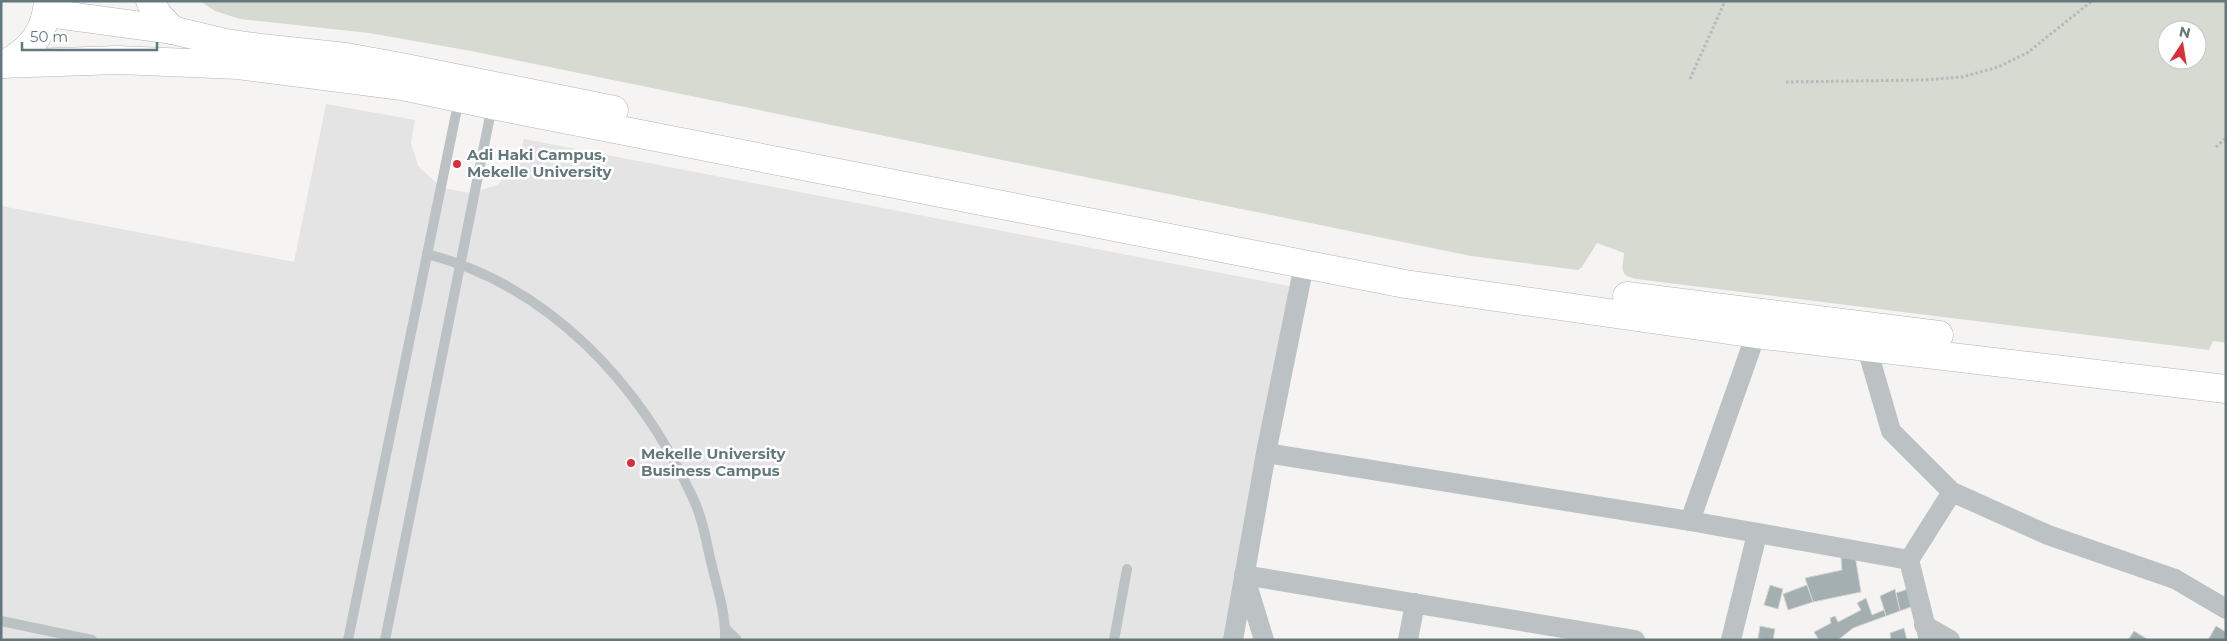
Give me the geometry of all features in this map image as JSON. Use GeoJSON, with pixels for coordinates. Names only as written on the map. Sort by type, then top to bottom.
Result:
{"type":"FeatureCollection","features":[{"type":"Feature","properties":{"kind":"main road"},"geometry":{"type":"LineString","coordinates":[[150,1],[158,15],[172,30]]}},
{"type":"Feature","properties":{"kind":"main road"},"geometry":{"type":"LineString","coordinates":[[3,64],[28,49],[37,38],[48,7],[172,30],[226,43],[346,57],[401,67],[995,188],[1413,268],[2226,370]]}},
{"type":"Feature","properties":{"kind":"main road"},"geometry":{"type":"LineString","coordinates":[[3,64],[118,60],[238,65],[402,86],[492,106],[1405,284],[1756,334],[1866,345],[2226,389]]}},
{"type":"Feature","properties":{"kind":"street"},"geometry":{"type":"LineString","coordinates":[[1234,640],[1266,453],[1304,265]]}},
{"type":"Feature","properties":{"kind":"street"},"geometry":{"type":"LineString","coordinates":[[1690,521],[1756,334]]}},
{"type":"Feature","properties":{"kind":"street"},"geometry":{"type":"LineString","coordinates":[[1866,345],[1891,431],[1952,492],[2048,535],[2175,579],[2226,609]]}},
{"type":"Feature","properties":{"kind":"street"},"geometry":{"type":"LineString","coordinates":[[1266,453],[1690,521],[1909,560]]}},
{"type":"Feature","properties":{"kind":"street"},"geometry":{"type":"LineString","coordinates":[[1950,640],[1927,632],[1909,560],[1952,492]]}},
{"type":"Feature","properties":{"kind":"street"},"geometry":{"type":"LineString","coordinates":[[1731,640],[1758,534]]}},
{"type":"Feature","properties":{"kind":"street"},"geometry":{"type":"LineString","coordinates":[[1244,575],[1635,640]]}},
{"type":"Feature","properties":{"kind":"street"},"geometry":{"type":"LineString","coordinates":[[1244,575],[1264,640]]}},
{"type":"Feature","properties":{"kind":"street"},"geometry":{"type":"LineString","coordinates":[[1408,640],[1416,603]]}},
{"type":"Feature","properties":{"kind":"lane"},"geometry":{"type":"LineString","coordinates":[[348,640],[459,98]]}},
{"type":"Feature","properties":{"kind":"lane"},"geometry":{"type":"LineString","coordinates":[[385,640],[459,263],[492,106]]}},
{"type":"Feature","properties":{"kind":"lane"},"geometry":{"type":"LineString","coordinates":[[428,254],[459,263],[519,292],[549,313],[606,363],[631,395],[655,429],[693,498],[706,542],[725,628],[725,640]]}},
{"type":"Feature","properties":{"kind":"lane"},"geometry":{"type":"LineString","coordinates":[[1114,640],[1127,569]]}},
{"type":"Feature","properties":{"kind":"lane"},"geometry":{"type":"LineString","coordinates":[[1,622],[92,640]]}},
{"type":"Feature","properties":{"kind":"lane"},"geometry":{"type":"LineString","coordinates":[[725,628],[737,640]]}},
{"type":"Feature","properties":{"kind":"path"},"geometry":{"type":"LineString","coordinates":[[1690,79],[1725,1]]}},
{"type":"Feature","properties":{"kind":"path"},"geometry":{"type":"LineString","coordinates":[[1786,82],[1922,80],[1962,77],[1998,67],[2027,53],[2092,1]]}},
{"type":"Feature","properties":{"kind":"path"},"geometry":{"type":"LineString","coordinates":[[2216,147],[2226,138]]}},
{"type":"Feature","properties":{"kind":"shaded area"},"geometry":{"type":"Polygon","coordinates":[[[200,1],[2226,1],[2226,343],[2213,341],[2209,350],[1636,279],[1624,273],[1624,253],[1597,243],[1582,267],[1578,270],[1471,256],[471,51],[369,33],[240,19],[215,11],[200,1]]]}},
{"type":"Feature","properties":{"kind":"shaded area","name":"Mekelle University Business Campus"},"geometry":{"type":"Polygon","coordinates":[[[326,104],[415,120],[411,143],[418,166],[442,188],[471,193],[497,185],[516,166],[524,139],[1294,287],[1229,640],[1,640],[1,206],[294,262],[326,104]]]}},
{"type":"Feature","properties":{"kind":"building"},"geometry":{"type":"Polygon","coordinates":[[[1855,555],[1861,592],[1813,602],[1805,578],[1842,570],[1841,558],[1855,555]]]}},
{"type":"Feature","properties":{"kind":"building"},"geometry":{"type":"Polygon","coordinates":[[[1770,585],[1783,589],[1778,609],[1764,605],[1770,585]]]}},
{"type":"Feature","properties":{"kind":"building"},"geometry":{"type":"Polygon","coordinates":[[[1807,585],[1813,602],[1788,610],[1783,594],[1807,585]]]}},
{"type":"Feature","properties":{"kind":"building"},"geometry":{"type":"Polygon","coordinates":[[[1911,588],[1916,605],[1900,611],[1896,593],[1911,588]]]}},
{"type":"Feature","properties":{"kind":"building"},"geometry":{"type":"Polygon","coordinates":[[[1895,589],[1900,611],[1886,616],[1880,596],[1895,589]]]}},
{"type":"Feature","properties":{"kind":"building"},"geometry":{"type":"Polygon","coordinates":[[[1866,598],[1872,615],[1884,610],[1886,616],[1853,628],[1838,640],[1819,640],[1814,632],[1831,623],[1830,618],[1835,616],[1838,622],[1861,610],[1857,603],[1866,598]]]}},
{"type":"Feature","properties":{"kind":"building"},"geometry":{"type":"Polygon","coordinates":[[[1760,626],[1775,629],[1773,640],[1758,639],[1760,626]]]}},
{"type":"Feature","properties":{"kind":"building"},"geometry":{"type":"Polygon","coordinates":[[[2216,626],[2226,632],[2226,640],[2208,640],[2216,626]]]}},
{"type":"Feature","properties":{"kind":"building"},"geometry":{"type":"Polygon","coordinates":[[[1904,628],[1907,640],[1891,640],[1890,633],[1904,628]]]}},
{"type":"Feature","properties":{"kind":"building"},"geometry":{"type":"Polygon","coordinates":[[[2134,631],[2147,639],[2128,640],[2134,631]]]}},
{"type":"Feature","properties":{"kind":"place","name":"Adi Haki Campus, Mekelle University"},"geometry":{"type":"Point","coordinates":[457,164]}},
{"type":"Feature","properties":{"kind":"place","name":"Mekelle University Business Campus"},"geometry":{"type":"Point","coordinates":[631,463]}}]}
